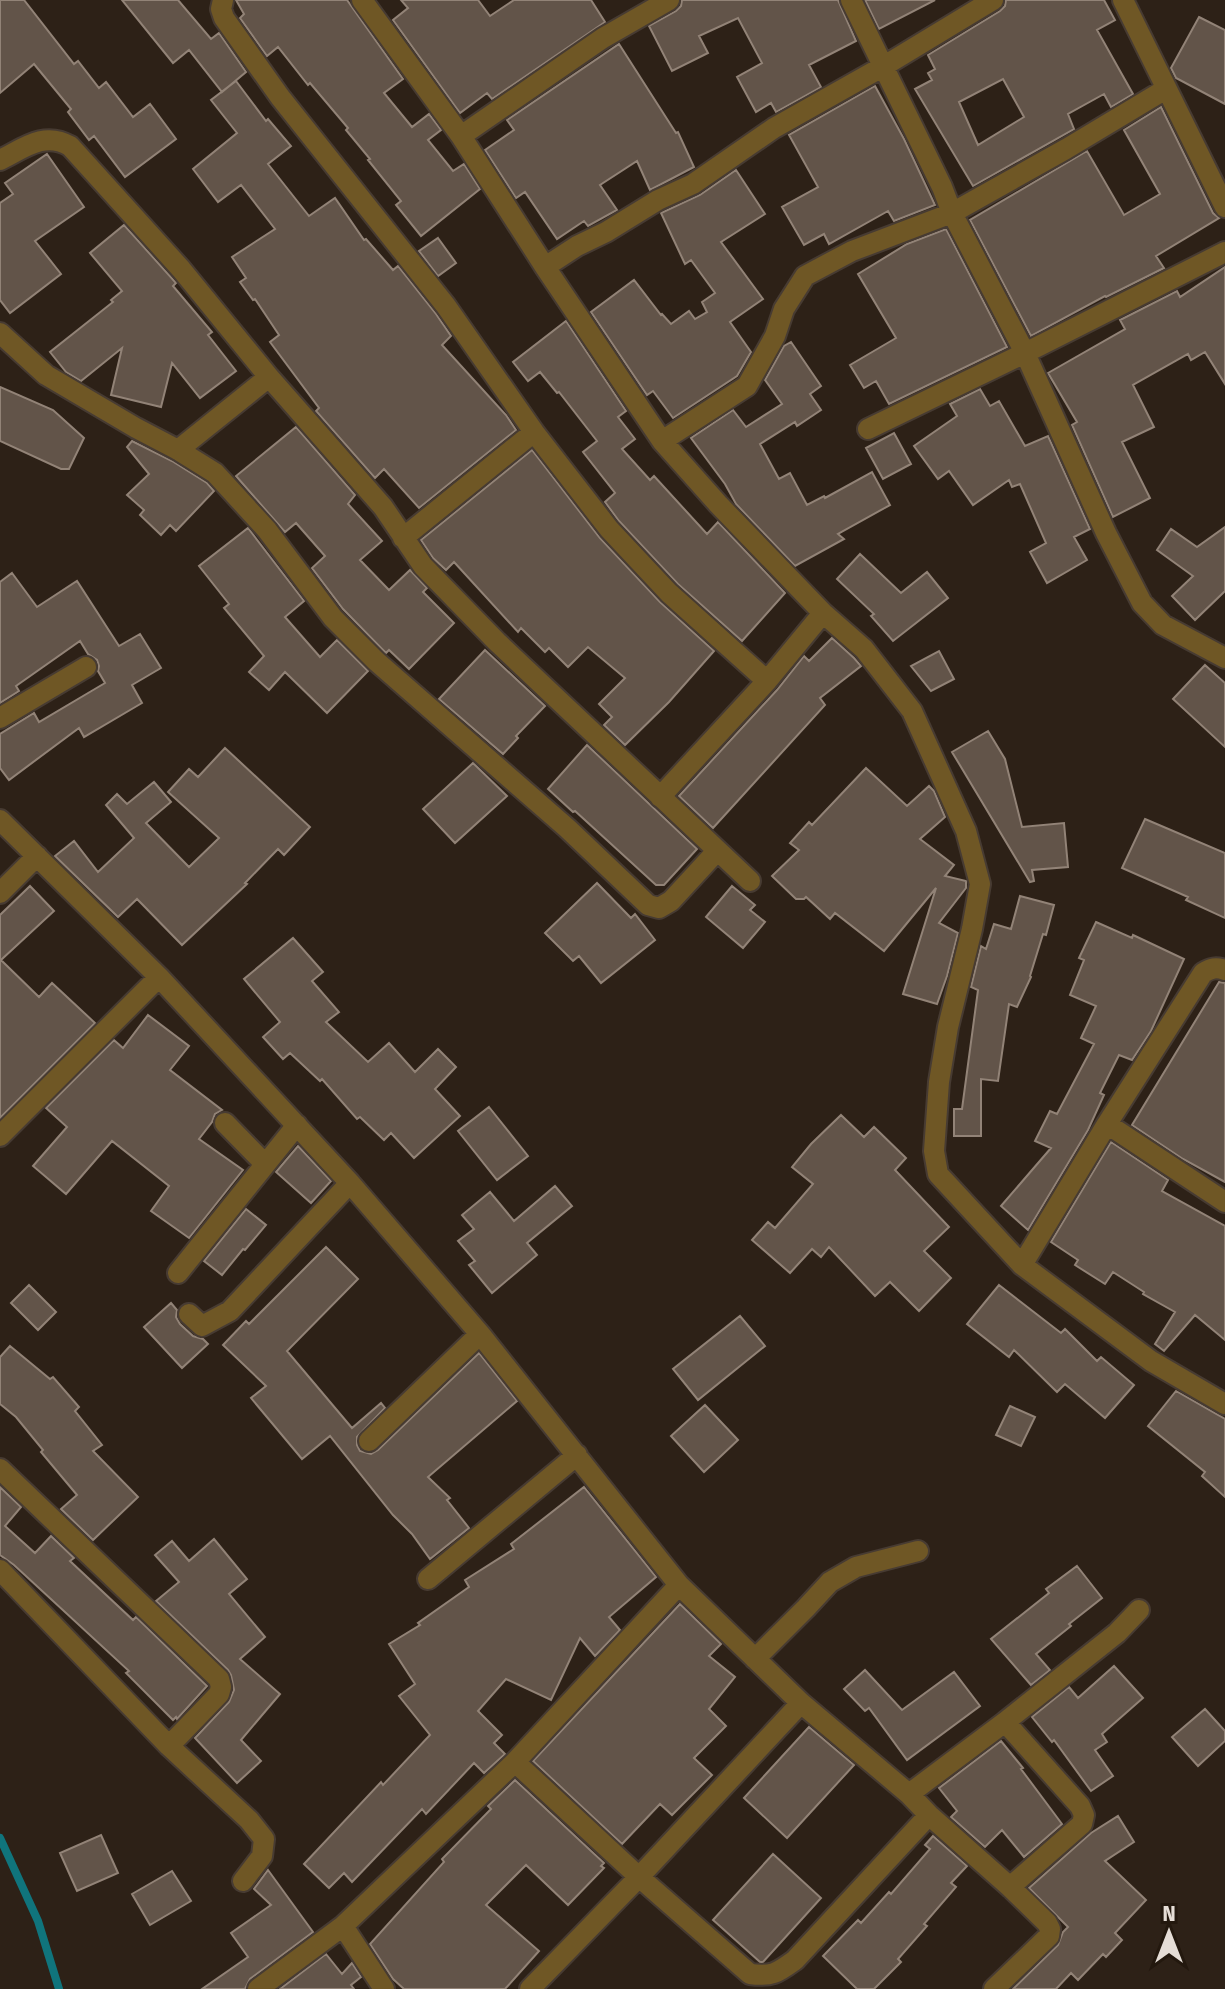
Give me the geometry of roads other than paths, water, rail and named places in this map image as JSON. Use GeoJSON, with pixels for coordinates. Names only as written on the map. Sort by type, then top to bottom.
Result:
{"type":"FeatureCollection","features":[{"type":"Feature","properties":{"kind":"street"},"geometry":{"type":"LineString","coordinates":[[223,0],[221,9],[224,18],[280,97],[446,306],[534,432],[609,529],[669,593],[767,681]]}},
{"type":"Feature","properties":{"kind":"street"},"geometry":{"type":"LineString","coordinates":[[362,0],[461,136],[662,441],[823,613],[864,649],[912,711],[966,831],[980,884],[939,1082],[934,1151],[938,1174],[1022,1265],[1151,1361],[1225,1404]]}},
{"type":"Feature","properties":{"kind":"street"},"geometry":{"type":"LineString","coordinates":[[461,136],[603,38],[669,0]]}},
{"type":"Feature","properties":{"kind":"street"},"geometry":{"type":"LineString","coordinates":[[851,0],[952,213],[1025,353],[1106,533],[1142,603],[1163,625],[1225,658]]}},
{"type":"Feature","properties":{"kind":"street"},"geometry":{"type":"LineString","coordinates":[[545,267],[658,200],[693,184],[774,128],[993,0]]}},
{"type":"Feature","properties":{"kind":"street"},"geometry":{"type":"LineString","coordinates":[[1123,0],[1225,207]]}},
{"type":"Feature","properties":{"kind":"street"},"geometry":{"type":"LineString","coordinates":[[662,441],[747,386],[775,336],[784,309],[805,276],[852,251],[952,213],[1166,89]]}},
{"type":"Feature","properties":{"kind":"street"},"geometry":{"type":"LineString","coordinates":[[0,160],[39,141],[60,140],[70,146],[181,269],[269,377],[383,507],[423,566],[497,642],[750,881]]}},
{"type":"Feature","properties":{"kind":"street"},"geometry":{"type":"LineString","coordinates":[[868,429],[1225,252]]}},
{"type":"Feature","properties":{"kind":"street"},"geometry":{"type":"LineString","coordinates":[[0,333],[46,375],[215,473],[267,530],[333,618],[354,639],[567,828],[648,905],[659,908],[671,901],[717,851]]}},
{"type":"Feature","properties":{"kind":"street"},"geometry":{"type":"LineString","coordinates":[[178,450],[269,377]]}},
{"type":"Feature","properties":{"kind":"street"},"geometry":{"type":"LineString","coordinates":[[403,538],[534,432]]}},
{"type":"Feature","properties":{"kind":"street"},"geometry":{"type":"LineString","coordinates":[[660,797],[767,681],[823,613]]}},
{"type":"Feature","properties":{"kind":"street"},"geometry":{"type":"LineString","coordinates":[[0,718],[86,667]]}},
{"type":"Feature","properties":{"kind":"street"},"geometry":{"type":"LineString","coordinates":[[0,820],[159,977],[350,1183],[480,1334],[679,1585],[801,1703],[909,1794],[1047,1923],[1049,1936],[994,1989]]}},
{"type":"Feature","properties":{"kind":"street"},"geometry":{"type":"LineString","coordinates":[[0,893],[37,856]]}},
{"type":"Feature","properties":{"kind":"street"},"geometry":{"type":"LineString","coordinates":[[1022,1265],[1203,973],[1216,968],[1225,970]]}},
{"type":"Feature","properties":{"kind":"street"},"geometry":{"type":"LineString","coordinates":[[0,1136],[159,977]]}},
{"type":"Feature","properties":{"kind":"street"},"geometry":{"type":"LineString","coordinates":[[225,1123],[264,1163]]}},
{"type":"Feature","properties":{"kind":"street"},"geometry":{"type":"LineString","coordinates":[[1107,1124],[1225,1201]]}},
{"type":"Feature","properties":{"kind":"street"},"geometry":{"type":"LineString","coordinates":[[178,1273],[297,1125]]}},
{"type":"Feature","properties":{"kind":"street"},"geometry":{"type":"LineString","coordinates":[[189,1314],[202,1326],[230,1311],[350,1183]]}},
{"type":"Feature","properties":{"kind":"street"},"geometry":{"type":"LineString","coordinates":[[369,1441],[480,1334]]}},
{"type":"Feature","properties":{"kind":"street"},"geometry":{"type":"LineString","coordinates":[[428,1579],[577,1455]]}},
{"type":"Feature","properties":{"kind":"street"},"geometry":{"type":"LineString","coordinates":[[0,1469],[219,1679],[219,1694],[169,1746]]}},
{"type":"Feature","properties":{"kind":"street"},"geometry":{"type":"LineString","coordinates":[[755,1659],[830,1582],[856,1567],[918,1551]]}},
{"type":"Feature","properties":{"kind":"street"},"geometry":{"type":"LineString","coordinates":[[0,1570],[169,1746],[249,1820],[264,1839],[262,1856],[243,1881]]}},
{"type":"Feature","properties":{"kind":"street"},"geometry":{"type":"LineString","coordinates":[[258,1989],[343,1926],[515,1762],[679,1585]]}},
{"type":"Feature","properties":{"kind":"street"},"geometry":{"type":"LineString","coordinates":[[909,1794],[1117,1633],[1139,1610]]}},
{"type":"Feature","properties":{"kind":"street"},"geometry":{"type":"LineString","coordinates":[[530,1989],[801,1703]]}},
{"type":"Feature","properties":{"kind":"street"},"geometry":{"type":"LineString","coordinates":[[1005,1722],[1080,1806],[1084,1815],[1082,1824],[1010,1887]]}},
{"type":"Feature","properties":{"kind":"street"},"geometry":{"type":"LineString","coordinates":[[515,1762],[750,1974],[763,1976],[775,1974],[795,1960],[929,1815]]}},
{"type":"Feature","properties":{"kind":"street"},"geometry":{"type":"LineString","coordinates":[[343,1926],[381,1988]]}},
{"type":"Feature","properties":{"kind":"waterway"},"geometry":{"type":"LineString","coordinates":[[0,1838],[38,1921],[59,1989]]}}]}
